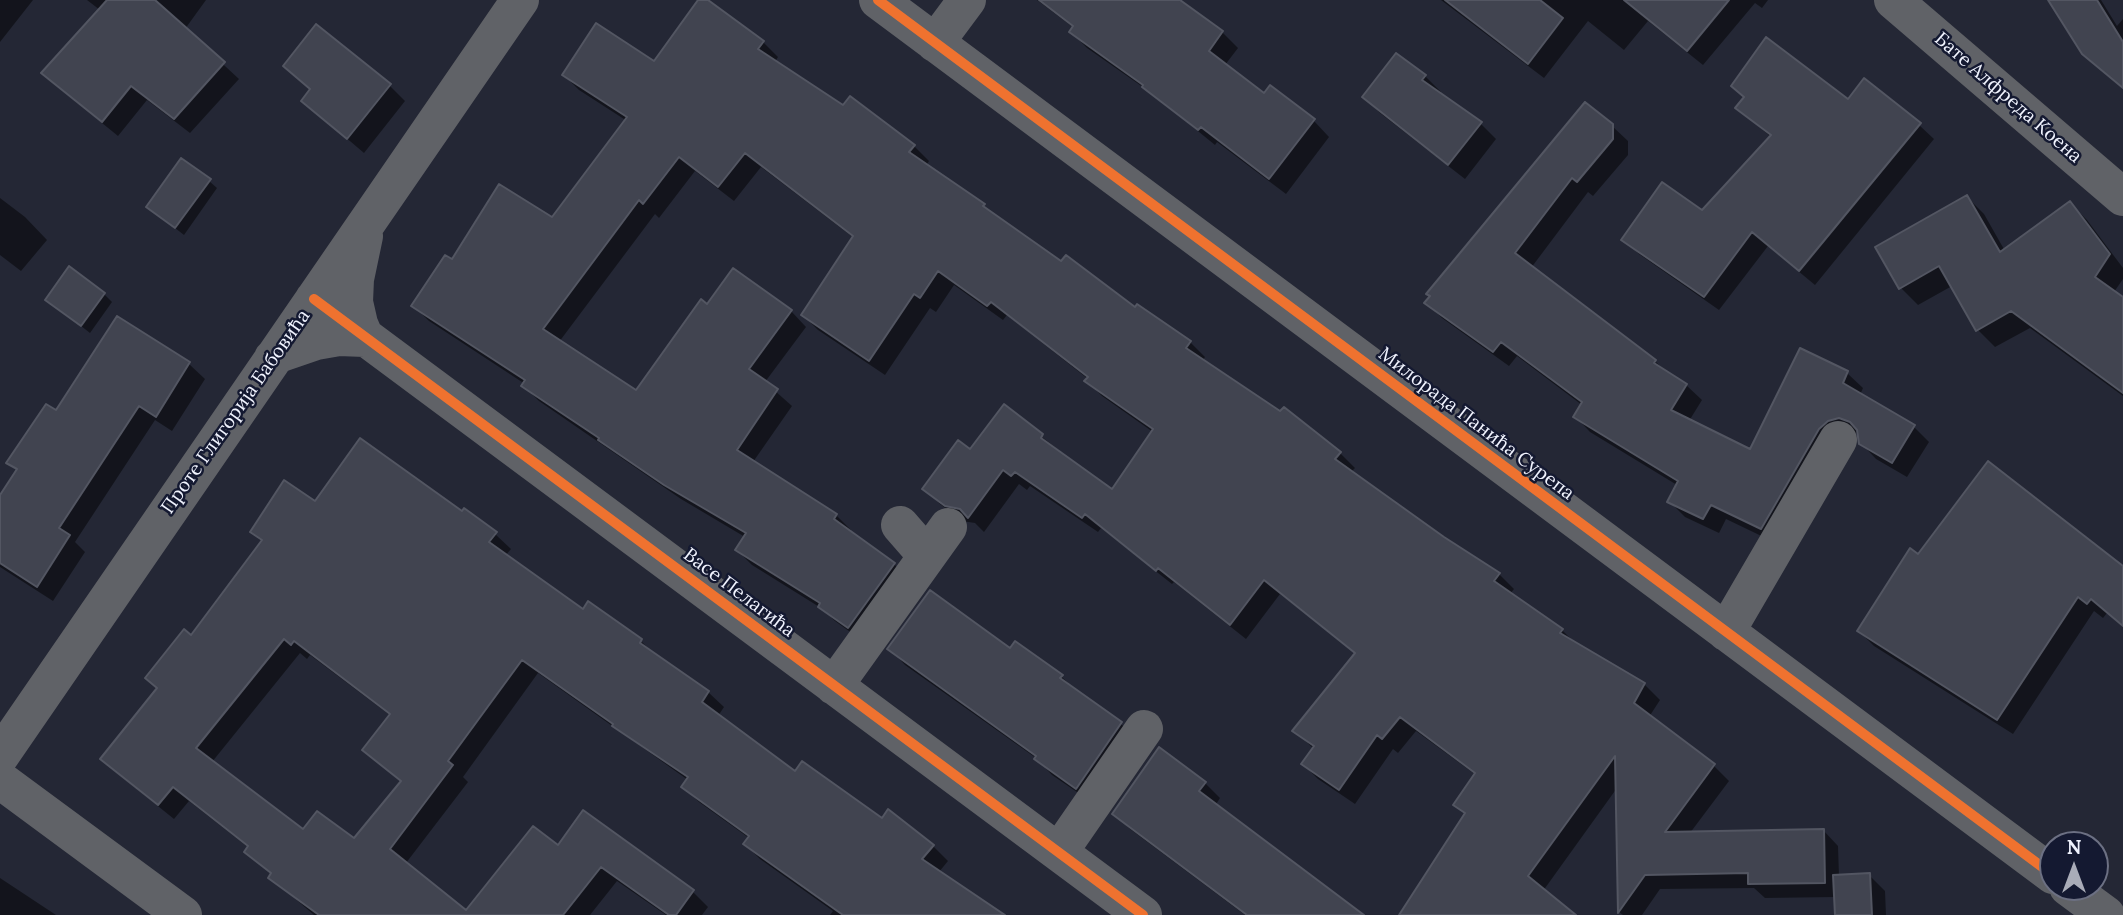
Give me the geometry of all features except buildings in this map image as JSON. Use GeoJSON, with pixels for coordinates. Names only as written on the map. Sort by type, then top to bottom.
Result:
{"type":"FeatureCollection","features":[{"type":"Feature","properties":{"kind":"street","name":"Проте Глигорија Бабовића"},"geometry":{"type":"LineString","coordinates":[[0,756],[520,0]]}},
{"type":"Feature","properties":{"kind":"street","name":"Милорада Панића Сурепа"},"geometry":{"type":"LineString","coordinates":[[878,0],[2039,866]]}},
{"type":"Feature","properties":{"kind":"street"},"geometry":{"type":"LineString","coordinates":[[935,43],[967,0]]}},
{"type":"Feature","properties":{"kind":"street","name":"Бате Алфреда Коена"},"geometry":{"type":"LineString","coordinates":[[1893,0],[2123,197]]}},
{"type":"Feature","properties":{"kind":"street"},"geometry":{"type":"LineString","coordinates":[[273,358],[316,341],[339,337],[365,338],[354,302],[360,251],[368,220]]}},
{"type":"Feature","properties":{"kind":"street","name":"Васе Пелагића"},"geometry":{"type":"LineString","coordinates":[[314,299],[1143,915]]}},
{"type":"Feature","properties":{"kind":"street"},"geometry":{"type":"LineString","coordinates":[[1726,632],[1838,440]]}},
{"type":"Feature","properties":{"kind":"street"},"geometry":{"type":"LineString","coordinates":[[834,686],[938,541],[901,525]]}},
{"type":"Feature","properties":{"kind":"street"},"geometry":{"type":"LineString","coordinates":[[1059,852],[1144,729]]}},
{"type":"Feature","properties":{"kind":"street"},"geometry":{"type":"LineString","coordinates":[[0,780],[183,915]]}},
{"type":"Feature","properties":{"kind":"street"},"geometry":{"type":"LineString","coordinates":[[2087,901],[2106,915]]}},
{"type":"Feature","properties":{"kind":"cycle path"},"geometry":{"type":"LineString","coordinates":[[878,0],[2039,865]]}},
{"type":"Feature","properties":{"kind":"cycle path"},"geometry":{"type":"LineString","coordinates":[[314,299],[1143,915]]}}]}
